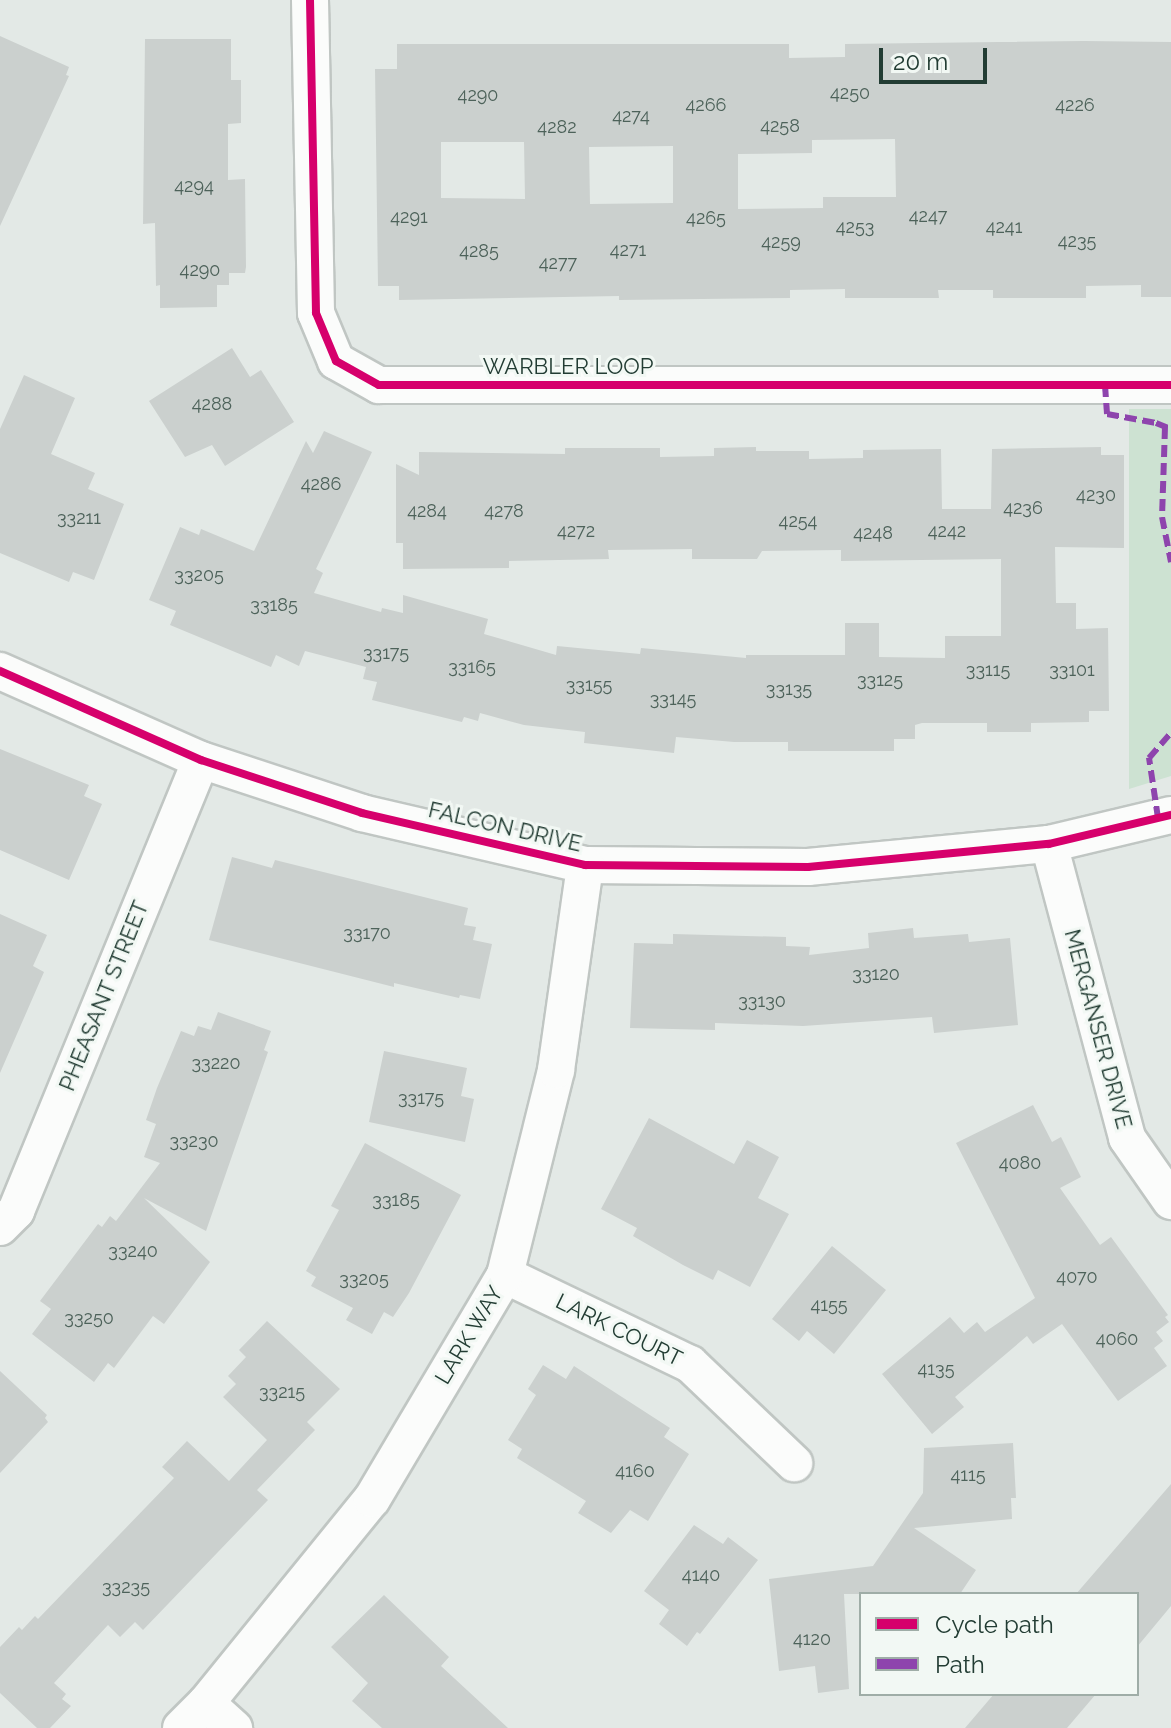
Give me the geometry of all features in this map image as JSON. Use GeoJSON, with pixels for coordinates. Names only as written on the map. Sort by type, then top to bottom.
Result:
{"type":"FeatureCollection","features":[{"type":"Feature","properties":{"kind":"street","name":"WARBLER LOOP"},"geometry":{"type":"LineString","coordinates":[[310,0],[316,313],[336,361],[379,385],[1171,385]]}},
{"type":"Feature","properties":{"kind":"street","name":"FALCON DRIVE"},"geometry":{"type":"LineString","coordinates":[[0,671],[201,760],[362,813],[585,865],[808,867],[1049,844],[1171,815]]}},
{"type":"Feature","properties":{"kind":"street","name":"PHEASANT STREET"},"geometry":{"type":"LineString","coordinates":[[5,1212],[201,760]]}},
{"type":"Feature","properties":{"kind":"street","name":"MERGANSER DRIVE"},"geometry":{"type":"LineString","coordinates":[[1049,844],[1127,1138],[1171,1201]]}},
{"type":"Feature","properties":{"kind":"street","name":"LARK WAY"},"geometry":{"type":"LineString","coordinates":[[181,1728],[206,1703],[372,1499],[505,1275],[556,1070],[585,865]]}},
{"type":"Feature","properties":{"kind":"street","name":"LARK COURT"},"geometry":{"type":"LineString","coordinates":[[505,1275],[690,1364],[794,1463]]}},
{"type":"Feature","properties":{"kind":"street"},"geometry":{"type":"LineString","coordinates":[[206,1703],[234,1728]]}},
{"type":"Feature","properties":{"kind":"green space"},"geometry":{"type":"Polygon","coordinates":[[[1129,409],[1171,409],[1171,776],[1129,789],[1129,409]]]}},
{"type":"Feature","properties":{"kind":"building"},"geometry":{"type":"Polygon","coordinates":[[[0,36],[69,67],[66,75],[69,76],[0,226],[0,36]]]}},
{"type":"Feature","properties":{"kind":"building"},"geometry":{"type":"Polygon","coordinates":[[[145,39],[231,39],[231,80],[241,80],[241,123],[228,124],[228,180],[245,179],[246,267],[245,273],[229,273],[229,285],[217,285],[217,307],[160,308],[160,285],[156,286],[155,223],[143,224],[145,39]]]}},
{"type":"Feature","properties":{"kind":"building"},"geometry":{"type":"Polygon","coordinates":[[[1171,42],[1171,297],[1141,297],[1141,285],[1086,286],[1086,298],[993,298],[993,290],[938,290],[939,298],[845,298],[845,289],[790,290],[790,298],[619,300],[619,296],[399,300],[399,286],[378,286],[375,69],[397,69],[397,44],[789,44],[789,58],[845,57],[845,44],[1171,42]],[[895,139],[812,140],[812,153],[738,154],[738,209],[823,208],[823,197],[896,197],[895,139]],[[441,142],[441,198],[525,199],[524,142],[441,142]],[[673,146],[589,147],[590,204],[673,203],[673,146]]]}},
{"type":"Feature","properties":{"kind":"building"},"geometry":{"type":"Polygon","coordinates":[[[232,348],[250,377],[261,370],[294,422],[225,466],[212,445],[185,457],[149,401],[232,348]]]}},
{"type":"Feature","properties":{"kind":"building"},"geometry":{"type":"Polygon","coordinates":[[[24,375],[75,398],[51,454],[95,473],[88,489],[124,504],[94,580],[73,572],[69,582],[0,553],[0,429],[24,375]]]}},
{"type":"Feature","properties":{"kind":"building"},"geometry":{"type":"Polygon","coordinates":[[[324,431],[372,452],[316,569],[323,573],[314,593],[381,612],[382,608],[403,613],[403,595],[488,619],[484,634],[556,655],[557,646],[640,654],[641,648],[746,658],[746,655],[845,655],[845,623],[879,623],[879,657],[945,658],[945,636],[1001,636],[1001,559],[841,561],[841,550],[762,551],[757,559],[692,559],[692,549],[608,550],[609,559],[509,561],[509,568],[403,569],[403,543],[396,543],[396,464],[419,475],[419,452],[565,454],[565,448],[660,448],[660,457],[714,456],[714,448],[756,447],[756,451],[809,451],[809,459],[863,458],[863,450],[941,449],[942,509],[991,509],[992,449],[1101,447],[1101,455],[1124,455],[1124,548],[1055,547],[1056,603],[1076,603],[1076,629],[1108,628],[1109,711],[1089,711],[1089,722],[1031,723],[1031,732],[987,732],[987,723],[922,723],[915,725],[915,739],[894,739],[894,751],[788,751],[788,742],[734,742],[676,737],[674,753],[584,743],[585,732],[524,725],[480,713],[478,721],[464,717],[462,722],[372,700],[377,682],[363,679],[366,667],[305,651],[299,666],[276,655],[271,667],[170,625],[176,611],[149,600],[180,527],[199,535],[201,529],[254,551],[306,441],[313,453],[324,431]]]}},
{"type":"Feature","properties":{"kind":"building"},"geometry":{"type":"Polygon","coordinates":[[[0,749],[89,785],[84,796],[102,804],[69,880],[0,850],[0,749]]]}},
{"type":"Feature","properties":{"kind":"building"},"geometry":{"type":"Polygon","coordinates":[[[232,857],[272,868],[275,860],[468,908],[464,925],[476,927],[473,940],[492,944],[480,999],[460,995],[459,998],[394,983],[394,987],[209,940],[232,857]]]}},
{"type":"Feature","properties":{"kind":"building"},"geometry":{"type":"Polygon","coordinates":[[[0,914],[47,935],[33,966],[44,972],[0,1073],[0,914]]]}},
{"type":"Feature","properties":{"kind":"building"},"geometry":{"type":"Polygon","coordinates":[[[913,928],[914,938],[968,934],[969,942],[1010,938],[1018,1025],[934,1033],[932,1017],[803,1026],[715,1023],[715,1030],[630,1028],[634,943],[673,944],[673,934],[786,937],[786,946],[810,947],[809,955],[869,948],[868,933],[913,928]]]}},
{"type":"Feature","properties":{"kind":"building"},"geometry":{"type":"Polygon","coordinates":[[[218,1012],[271,1031],[264,1050],[268,1052],[206,1231],[144,1198],[210,1262],[164,1324],[153,1316],[114,1368],[108,1363],[94,1382],[32,1334],[51,1309],[40,1301],[98,1224],[102,1227],[110,1216],[116,1221],[160,1163],[144,1157],[156,1124],[146,1120],[157,1088],[181,1031],[194,1036],[198,1026],[211,1030],[218,1012]]]}},
{"type":"Feature","properties":{"kind":"building"},"geometry":{"type":"Polygon","coordinates":[[[384,1051],[467,1068],[461,1096],[474,1099],[465,1142],[369,1122],[384,1051]]]}},
{"type":"Feature","properties":{"kind":"building"},"geometry":{"type":"Polygon","coordinates":[[[1033,1105],[1052,1142],[1061,1137],[1081,1177],[1060,1188],[1100,1245],[1111,1237],[1168,1315],[1165,1317],[1169,1322],[1156,1332],[1163,1341],[1154,1348],[1167,1366],[1118,1401],[1062,1324],[1033,1344],[1027,1336],[955,1397],[964,1407],[932,1434],[882,1374],[950,1317],[964,1333],[977,1322],[985,1332],[1035,1298],[956,1143],[1033,1105]]]}},
{"type":"Feature","properties":{"kind":"building"},"geometry":{"type":"Polygon","coordinates":[[[649,1118],[734,1164],[747,1140],[779,1157],[758,1198],[789,1214],[750,1287],[718,1270],[713,1280],[683,1265],[633,1236],[637,1228],[601,1209],[649,1118]]]}},
{"type":"Feature","properties":{"kind":"building"},"geometry":{"type":"Polygon","coordinates":[[[365,1143],[461,1195],[409,1293],[393,1317],[384,1312],[372,1334],[346,1320],[353,1308],[311,1286],[316,1277],[306,1271],[339,1210],[331,1206],[365,1143]]]}},
{"type":"Feature","properties":{"kind":"building"},"geometry":{"type":"Polygon","coordinates":[[[832,1246],[886,1290],[834,1354],[807,1331],[799,1341],[772,1319],[832,1246]]]}},
{"type":"Feature","properties":{"kind":"building"},"geometry":{"type":"Polygon","coordinates":[[[267,1321],[340,1389],[307,1422],[315,1430],[257,1490],[268,1500],[143,1630],[135,1622],[120,1637],[108,1625],[54,1683],[66,1694],[62,1699],[71,1706],[50,1728],[37,1728],[0,1693],[0,1647],[19,1627],[22,1630],[35,1616],[38,1619],[174,1478],[162,1467],[187,1441],[229,1481],[267,1440],[223,1397],[236,1384],[228,1376],[246,1357],[239,1350],[267,1321]]]}},
{"type":"Feature","properties":{"kind":"building"},"geometry":{"type":"Polygon","coordinates":[[[543,1365],[566,1379],[574,1366],[670,1428],[664,1437],[689,1454],[648,1521],[630,1510],[611,1533],[578,1513],[586,1501],[517,1458],[522,1449],[508,1440],[536,1395],[528,1389],[543,1365]]]}},
{"type":"Feature","properties":{"kind":"building"},"geometry":{"type":"Polygon","coordinates":[[[0,1371],[47,1415],[45,1418],[48,1422],[0,1473],[0,1371]]]}},
{"type":"Feature","properties":{"kind":"building"},"geometry":{"type":"Polygon","coordinates":[[[1013,1443],[1016,1498],[1011,1498],[1012,1519],[914,1528],[976,1570],[961,1592],[844,1594],[849,1689],[818,1693],[815,1666],[779,1671],[769,1579],[873,1566],[923,1493],[924,1448],[1013,1443]]]}},
{"type":"Feature","properties":{"kind":"building"},"geometry":{"type":"Polygon","coordinates":[[[1171,1484],[1171,1606],[1139,1645],[1139,1592],[1078,1592],[1171,1484]]]}},
{"type":"Feature","properties":{"kind":"building"},"geometry":{"type":"Polygon","coordinates":[[[694,1525],[723,1544],[728,1537],[758,1560],[687,1646],[659,1624],[669,1610],[644,1591],[694,1525]]]}},
{"type":"Feature","properties":{"kind":"building"},"geometry":{"type":"Polygon","coordinates":[[[384,1595],[449,1657],[441,1666],[508,1728],[382,1728],[352,1701],[368,1683],[331,1647],[384,1595]]]}},
{"type":"Feature","properties":{"kind":"building"},"geometry":{"type":"Polygon","coordinates":[[[992,1696],[1094,1696],[1067,1728],[965,1728],[992,1696]]]}},
{"type":"Feature","properties":{"kind":"marked path"},"geometry":{"type":"LineString","coordinates":[[1105,385],[1107,414],[1156,423],[1171,429]]}},
{"type":"Feature","properties":{"kind":"marked path"},"geometry":{"type":"LineString","coordinates":[[1165,427],[1162,517],[1171,562]]}},
{"type":"Feature","properties":{"kind":"marked path"},"geometry":{"type":"LineString","coordinates":[[1158,818],[1149,758],[1171,733]]}},
{"type":"Feature","properties":{"kind":"cycle path"},"geometry":{"type":"LineString","coordinates":[[310,0],[316,313],[336,361],[379,385],[1171,385]]}},
{"type":"Feature","properties":{"kind":"cycle path"},"geometry":{"type":"LineString","coordinates":[[0,671],[201,760],[362,813],[585,865],[808,867],[1049,844],[1171,815]]}}]}
